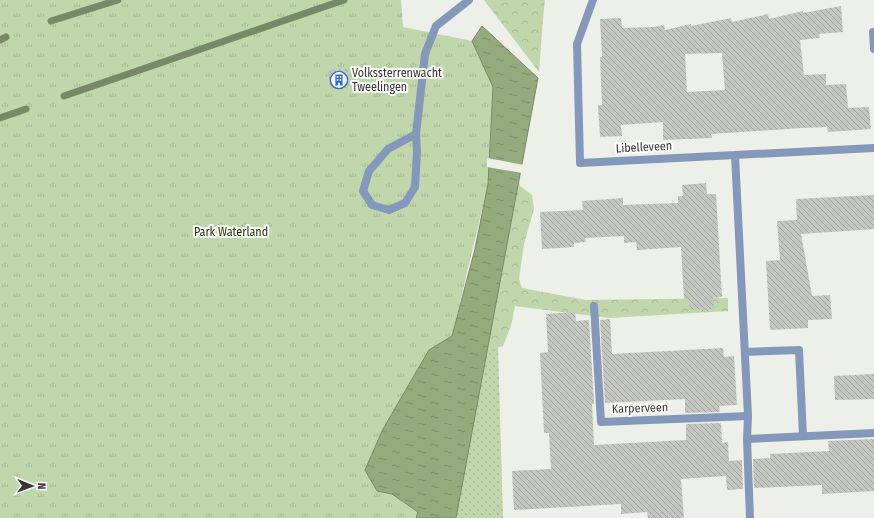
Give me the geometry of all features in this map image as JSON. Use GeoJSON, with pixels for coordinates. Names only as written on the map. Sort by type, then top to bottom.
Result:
{"type":"FeatureCollection","features":[{"type":"Feature","properties":{"kind":"street"},"geometry":{"type":"LineString","coordinates":[[416,134],[388,149],[369,170],[363,191],[372,205],[389,210],[405,203],[414,187],[417,152],[416,134],[425,54],[436,26],[469,0]]}},
{"type":"Feature","properties":{"kind":"street","name":"Libelleveen"},"geometry":{"type":"LineString","coordinates":[[593,0],[576,44],[580,163],[874,148]]}},
{"type":"Feature","properties":{"kind":"street"},"geometry":{"type":"LineString","coordinates":[[873,32],[874,49]]}},
{"type":"Feature","properties":{"kind":"street"},"geometry":{"type":"LineString","coordinates":[[735,155],[748,416],[747,439],[750,518]]}},
{"type":"Feature","properties":{"kind":"street","name":"Karperveen"},"geometry":{"type":"LineString","coordinates":[[594,306],[601,422],[748,416]]}},
{"type":"Feature","properties":{"kind":"street"},"geometry":{"type":"LineString","coordinates":[[745,352],[800,350],[803,436]]}},
{"type":"Feature","properties":{"kind":"street"},"geometry":{"type":"LineString","coordinates":[[747,439],[874,432]]}},
{"type":"Feature","properties":{"kind":"green space","name":"Park Waterland"},"geometry":{"type":"Polygon","coordinates":[[[0,0],[401,0],[403,27],[472,41],[493,87],[488,184],[452,336],[421,364],[410,506],[418,512],[416,518],[0,518],[0,0]]]}},
{"type":"Feature","properties":{"kind":"green space"},"geometry":{"type":"Polygon","coordinates":[[[484,0],[545,0],[539,72],[484,0]]]}},
{"type":"Feature","properties":{"kind":"green space"},"geometry":{"type":"Polygon","coordinates":[[[518,179],[520,186],[532,195],[534,209],[524,244],[519,279],[522,288],[586,300],[728,298],[728,311],[609,318],[515,306],[511,326],[503,346],[484,351],[518,179]]]}},
{"type":"Feature","properties":{"kind":"green space"},"geometry":{"type":"Polygon","coordinates":[[[498,347],[503,518],[450,518],[484,351],[498,347]]]}},
{"type":"Feature","properties":{"kind":"water"},"geometry":{"type":"Polygon","coordinates":[[[482,26],[538,78],[456,518],[416,518],[418,512],[392,494],[377,491],[365,470],[383,429],[429,350],[452,336],[475,249],[488,184],[493,87],[472,41],[482,26]]]}},
{"type":"Feature","properties":{"kind":"pier"},"geometry":{"type":"Polygon","coordinates":[[[487,158],[524,165],[522,173],[487,167],[487,158]]]}},
{"type":"Feature","properties":{"kind":"building"},"geometry":{"type":"Polygon","coordinates":[[[841,6],[843,32],[819,34],[820,38],[800,40],[804,75],[826,74],[826,85],[846,84],[848,108],[869,107],[871,129],[828,132],[827,127],[802,128],[711,134],[712,138],[663,140],[663,122],[621,125],[622,136],[600,137],[598,105],[602,105],[600,57],[602,57],[600,19],[621,18],[622,28],[654,27],[664,25],[665,30],[691,24],[691,26],[731,18],[732,22],[768,14],[769,19],[803,11],[803,13],[841,6]],[[722,53],[685,54],[687,92],[725,90],[722,53]]]}},
{"type":"Feature","properties":{"kind":"building","name":"Volkssterrenwacht Tweelingen"},"geometry":{"type":"Polygon","coordinates":[[[348,69],[349,88],[330,89],[329,70],[348,69]]]}},
{"type":"Feature","properties":{"kind":"building"},"geometry":{"type":"Polygon","coordinates":[[[706,183],[707,194],[716,194],[722,297],[713,298],[714,309],[690,310],[689,299],[684,299],[681,247],[637,250],[636,242],[624,243],[624,236],[585,238],[586,242],[574,243],[574,247],[542,249],[540,212],[583,210],[582,201],[623,198],[623,205],[678,203],[678,196],[683,196],[682,185],[706,183]]]}},
{"type":"Feature","properties":{"kind":"building"},"geometry":{"type":"Polygon","coordinates":[[[874,195],[874,229],[801,234],[812,296],[830,295],[832,319],[808,320],[808,328],[770,330],[766,261],[780,260],[777,221],[797,220],[796,199],[874,195]]]}},
{"type":"Feature","properties":{"kind":"building"},"geometry":{"type":"Polygon","coordinates":[[[575,312],[576,321],[589,320],[594,404],[592,404],[594,445],[686,440],[686,424],[721,423],[722,443],[728,442],[729,461],[742,460],[743,489],[727,490],[726,476],[681,479],[684,518],[648,518],[647,512],[621,514],[621,504],[514,510],[512,471],[551,469],[549,433],[544,433],[540,353],[548,352],[546,314],[575,312]]]}},
{"type":"Feature","properties":{"kind":"building"},"geometry":{"type":"Polygon","coordinates":[[[610,319],[612,354],[723,348],[724,357],[734,356],[737,405],[719,406],[720,412],[685,413],[685,399],[605,403],[600,320],[610,319]]]}},
{"type":"Feature","properties":{"kind":"building"},"geometry":{"type":"Polygon","coordinates":[[[874,374],[874,399],[835,400],[834,376],[874,374]]]}},
{"type":"Feature","properties":{"kind":"building"},"geometry":{"type":"Polygon","coordinates":[[[874,439],[874,491],[822,494],[822,485],[754,488],[753,459],[770,458],[770,454],[829,451],[828,441],[874,439]]]}},
{"type":"Feature","properties":{"kind":"waterway"},"geometry":{"type":"LineString","coordinates":[[51,21],[118,0]]}},
{"type":"Feature","properties":{"kind":"waterway"},"geometry":{"type":"LineString","coordinates":[[64,96],[344,0]]}},
{"type":"Feature","properties":{"kind":"waterway"},"geometry":{"type":"LineString","coordinates":[[0,40],[6,37]]}},
{"type":"Feature","properties":{"kind":"waterway"},"geometry":{"type":"LineString","coordinates":[[0,118],[26,109]]}},
{"type":"Feature","properties":{"kind":"place","name":"Volkssterrenwacht Tweelingen"},"geometry":{"type":"Point","coordinates":[339,80]}}]}
